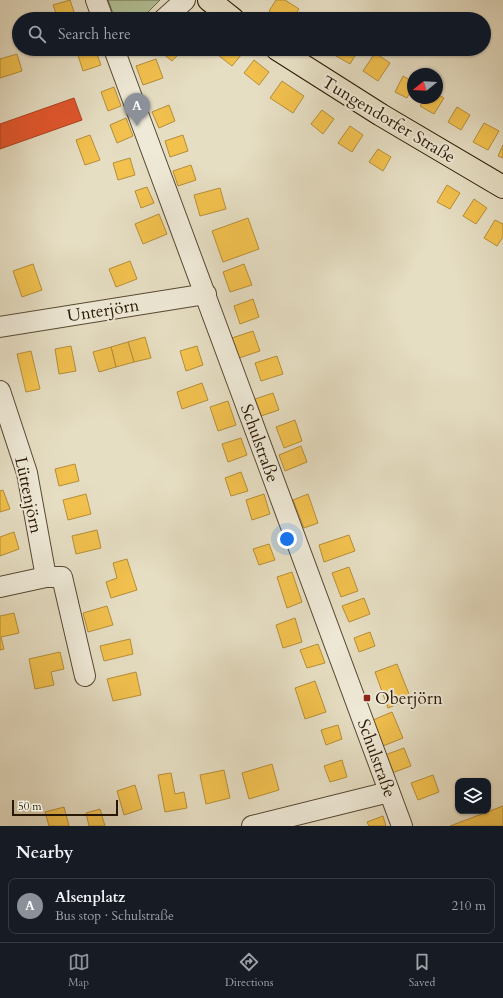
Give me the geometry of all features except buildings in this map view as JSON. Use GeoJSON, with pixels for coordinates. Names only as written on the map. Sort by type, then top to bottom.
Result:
{"type":"FeatureCollection","features":[{"type":"Feature","properties":{"kind":"main road"},"geometry":{"type":"LineString","coordinates":[[209,0],[224,12]]}},
{"type":"Feature","properties":{"kind":"main road","name":"Tungendorfer Straße"},"geometry":{"type":"LineString","coordinates":[[288,56],[381,115],[503,187]]}},
{"type":"Feature","properties":{"kind":"street"},"geometry":{"type":"LineString","coordinates":[[96,0],[100,12]]}},
{"type":"Feature","properties":{"kind":"street"},"geometry":{"type":"LineString","coordinates":[[172,12],[185,0]]}},
{"type":"Feature","properties":{"kind":"street","name":"Schulstraße"},"geometry":{"type":"LineString","coordinates":[[122,56],[136,112],[206,294],[402,826]]}},
{"type":"Feature","properties":{"kind":"street","name":"Unterjörn"},"geometry":{"type":"LineString","coordinates":[[0,327],[206,294]]}},
{"type":"Feature","properties":{"kind":"street","name":"Lüttenjörn"},"geometry":{"type":"LineString","coordinates":[[0,391],[27,473],[46,577]]}},
{"type":"Feature","properties":{"kind":"street"},"geometry":{"type":"LineString","coordinates":[[0,587],[46,577],[62,577],[85,676]]}},
{"type":"Feature","properties":{"kind":"street"},"geometry":{"type":"LineString","coordinates":[[252,826],[389,792]]}},
{"type":"Feature","properties":{"kind":"green space"},"geometry":{"type":"Polygon","coordinates":[[[108,0],[160,0],[148,12],[112,12],[108,0]]]}},
{"type":"Feature","properties":{"kind":"place","name":"Alsenplatz"},"geometry":{"type":"Point","coordinates":[137,126]}},
{"type":"Feature","properties":{"kind":"place","name":"Oberjörn"},"geometry":{"type":"Point","coordinates":[367,698]}}]}
